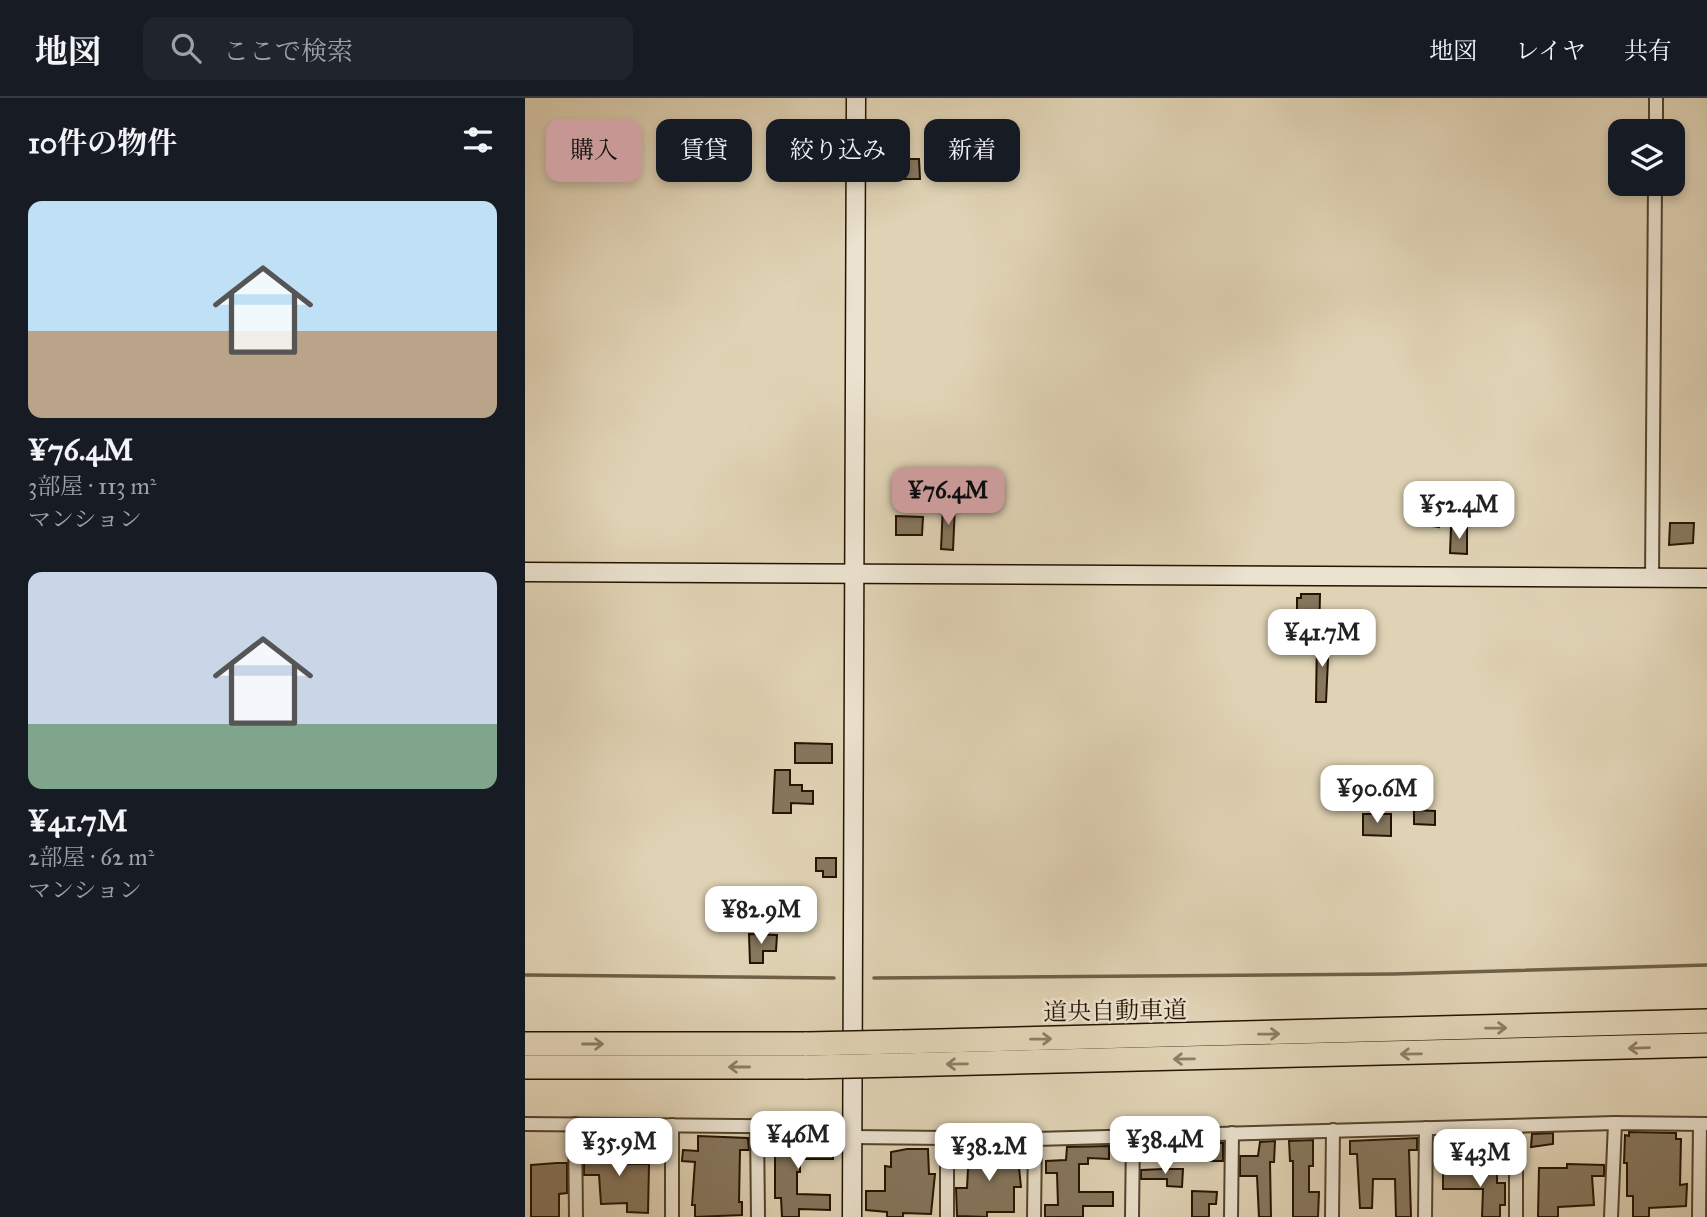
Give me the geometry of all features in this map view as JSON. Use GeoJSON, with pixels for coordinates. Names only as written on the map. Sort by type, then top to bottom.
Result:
{"type":"FeatureCollection","features":[{"type":"Feature","properties":{"kind":"highway","name":"道央自動車道"},"geometry":{"type":"LineString","coordinates":[[525,1067],[807,1067],[899,1054],[1707,1021]]}},
{"type":"Feature","properties":{"kind":"highway","name":"道央自動車道"},"geometry":{"type":"LineString","coordinates":[[525,1044],[807,1044],[899,1054],[1707,1045]]}},
{"type":"Feature","properties":{"kind":"street"},"geometry":{"type":"LineString","coordinates":[[852,1217],[856,98]]}},
{"type":"Feature","properties":{"kind":"street"},"geometry":{"type":"LineString","coordinates":[[1656,98],[1656,119]]}},
{"type":"Feature","properties":{"kind":"street"},"geometry":{"type":"LineString","coordinates":[[1652,579],[1655,196]]}},
{"type":"Feature","properties":{"kind":"street"},"geometry":{"type":"LineString","coordinates":[[525,572],[1707,578]]}},
{"type":"Feature","properties":{"kind":"street"},"geometry":{"type":"LineString","coordinates":[[1612,1217],[1615,1123]]}},
{"type":"Feature","properties":{"kind":"street"},"geometry":{"type":"LineString","coordinates":[[525,1124],[757,1126],[947,1138],[1035,1139],[1615,1123],[1703,1124],[1699,1217]]}},
{"type":"Feature","properties":{"kind":"street"},"geometry":{"type":"LineString","coordinates":[[575,1124],[576,1217]]}},
{"type":"Feature","properties":{"kind":"street"},"geometry":{"type":"LineString","coordinates":[[672,1125],[672,1217]]}},
{"type":"Feature","properties":{"kind":"street"},"geometry":{"type":"LineString","coordinates":[[757,1126],[758,1217]]}},
{"type":"Feature","properties":{"kind":"street"},"geometry":{"type":"LineString","coordinates":[[1516,1126],[1516,1217]]}},
{"type":"Feature","properties":{"kind":"street"},"geometry":{"type":"LineString","coordinates":[[1426,1128],[1426,1217]]}},
{"type":"Feature","properties":{"kind":"street"},"geometry":{"type":"LineString","coordinates":[[1332,1217],[1333,1130]]}},
{"type":"Feature","properties":{"kind":"street"},"geometry":{"type":"LineString","coordinates":[[1231,1217],[1232,1133]]}},
{"type":"Feature","properties":{"kind":"street"},"geometry":{"type":"LineString","coordinates":[[1132,1217],[1133,1136]]}},
{"type":"Feature","properties":{"kind":"street"},"geometry":{"type":"LineString","coordinates":[[947,1138],[947,1217]]}},
{"type":"Feature","properties":{"kind":"street"},"geometry":{"type":"LineString","coordinates":[[1034,1217],[1035,1139]]}},
{"type":"Feature","properties":{"kind":"building"},"geometry":{"type":"Polygon","coordinates":[[[910,159],[919,159],[920,179],[910,179],[910,159]]]}},
{"type":"Feature","properties":{"kind":"building"},"geometry":{"type":"Polygon","coordinates":[[[943,505],[955,505],[953,550],[941,549],[943,505]]]}},
{"type":"Feature","properties":{"kind":"building"},"geometry":{"type":"Polygon","coordinates":[[[1412,507],[1439,507],[1439,527],[1412,523],[1412,507]]]}},
{"type":"Feature","properties":{"kind":"building"},"geometry":{"type":"Polygon","coordinates":[[[896,516],[923,517],[922,535],[896,535],[896,516]]]}},
{"type":"Feature","properties":{"kind":"building"},"geometry":{"type":"Polygon","coordinates":[[[1670,523],[1694,523],[1693,543],[1669,545],[1670,523]]]}},
{"type":"Feature","properties":{"kind":"building"},"geometry":{"type":"Polygon","coordinates":[[[1451,528],[1467,528],[1467,554],[1450,553],[1451,528]]]}},
{"type":"Feature","properties":{"kind":"building"},"geometry":{"type":"Polygon","coordinates":[[[1301,594],[1320,594],[1319,637],[1304,637],[1304,629],[1297,628],[1297,598],[1301,598],[1301,594]]]}},
{"type":"Feature","properties":{"kind":"building"},"geometry":{"type":"Polygon","coordinates":[[[1317,638],[1329,639],[1326,702],[1316,702],[1317,638]]]}},
{"type":"Feature","properties":{"kind":"building"},"geometry":{"type":"Polygon","coordinates":[[[795,743],[832,744],[832,763],[795,763],[795,743]]]}},
{"type":"Feature","properties":{"kind":"building"},"geometry":{"type":"Polygon","coordinates":[[[775,770],[790,770],[790,785],[802,785],[802,791],[813,791],[813,804],[791,803],[791,813],[773,813],[775,770]]]}},
{"type":"Feature","properties":{"kind":"building"},"geometry":{"type":"Polygon","coordinates":[[[1414,810],[1435,811],[1435,825],[1414,824],[1414,810]]]}},
{"type":"Feature","properties":{"kind":"building"},"geometry":{"type":"Polygon","coordinates":[[[1363,814],[1391,814],[1391,836],[1363,835],[1363,814]]]}},
{"type":"Feature","properties":{"kind":"building"},"geometry":{"type":"Polygon","coordinates":[[[816,858],[836,858],[836,877],[823,877],[823,871],[816,871],[816,858]]]}},
{"type":"Feature","properties":{"kind":"building"},"geometry":{"type":"Polygon","coordinates":[[[749,934],[777,935],[776,951],[763,951],[763,963],[750,963],[749,934]]]}},
{"type":"Feature","properties":{"kind":"building"},"geometry":{"type":"Polygon","coordinates":[[[1629,1132],[1676,1133],[1676,1139],[1681,1139],[1680,1185],[1687,1184],[1686,1206],[1649,1208],[1649,1217],[1633,1217],[1633,1196],[1627,1196],[1627,1163],[1624,1163],[1625,1135],[1629,1136],[1629,1132]]]}},
{"type":"Feature","properties":{"kind":"building"},"geometry":{"type":"Polygon","coordinates":[[[1553,1133],[1553,1144],[1531,1147],[1532,1134],[1553,1133]]]}},
{"type":"Feature","properties":{"kind":"building"},"geometry":{"type":"Polygon","coordinates":[[[1504,1135],[1504,1148],[1456,1149],[1455,1154],[1445,1153],[1446,1136],[1504,1135]]]}},
{"type":"Feature","properties":{"kind":"building"},"geometry":{"type":"Polygon","coordinates":[[[698,1136],[748,1138],[749,1150],[740,1150],[739,1202],[742,1202],[742,1215],[695,1217],[695,1205],[692,1205],[695,1162],[682,1161],[683,1150],[698,1151],[698,1136]]]}},
{"type":"Feature","properties":{"kind":"building"},"geometry":{"type":"Polygon","coordinates":[[[769,1136],[833,1136],[833,1159],[800,1159],[800,1172],[797,1172],[797,1194],[830,1195],[830,1210],[799,1209],[799,1217],[782,1217],[781,1198],[775,1198],[775,1154],[769,1154],[769,1136]]]}},
{"type":"Feature","properties":{"kind":"building"},"geometry":{"type":"Polygon","coordinates":[[[598,1138],[616,1138],[616,1164],[649,1164],[648,1213],[627,1212],[627,1203],[601,1204],[599,1175],[584,1175],[584,1163],[594,1163],[594,1143],[598,1143],[598,1138]]]}},
{"type":"Feature","properties":{"kind":"building"},"geometry":{"type":"Polygon","coordinates":[[[1417,1138],[1417,1150],[1409,1150],[1411,1217],[1396,1217],[1395,1179],[1373,1179],[1372,1208],[1360,1208],[1357,1154],[1350,1154],[1350,1141],[1417,1138]]]}},
{"type":"Feature","properties":{"kind":"building"},"geometry":{"type":"Polygon","coordinates":[[[1313,1140],[1309,1192],[1319,1192],[1318,1217],[1293,1217],[1293,1161],[1290,1161],[1289,1141],[1313,1140]]]}},
{"type":"Feature","properties":{"kind":"building"},"geometry":{"type":"Polygon","coordinates":[[[1275,1141],[1274,1162],[1270,1162],[1271,1217],[1259,1217],[1257,1176],[1240,1176],[1240,1156],[1258,1156],[1260,1142],[1275,1141]]]}},
{"type":"Feature","properties":{"kind":"building"},"geometry":{"type":"Polygon","coordinates":[[[1223,1143],[1223,1161],[1208,1161],[1208,1156],[1193,1156],[1193,1144],[1223,1143]]]}},
{"type":"Feature","properties":{"kind":"building"},"geometry":{"type":"Polygon","coordinates":[[[1109,1146],[1109,1159],[1088,1158],[1088,1164],[1079,1164],[1079,1192],[1113,1192],[1113,1206],[1083,1206],[1083,1217],[1045,1217],[1045,1205],[1058,1205],[1057,1173],[1046,1173],[1046,1161],[1066,1160],[1067,1147],[1109,1146]]]}},
{"type":"Feature","properties":{"kind":"building"},"geometry":{"type":"Polygon","coordinates":[[[1017,1148],[1021,1187],[1014,1187],[1014,1212],[987,1212],[987,1217],[957,1216],[956,1188],[967,1188],[969,1149],[1017,1148]]]}},
{"type":"Feature","properties":{"kind":"building"},"geometry":{"type":"Polygon","coordinates":[[[928,1149],[929,1174],[935,1174],[931,1214],[903,1213],[903,1217],[887,1217],[887,1212],[866,1210],[866,1191],[885,1191],[885,1166],[891,1167],[891,1152],[928,1149]]]}},
{"type":"Feature","properties":{"kind":"building"},"geometry":{"type":"Polygon","coordinates":[[[567,1163],[567,1193],[559,1194],[559,1217],[531,1217],[531,1165],[567,1163]]]}},
{"type":"Feature","properties":{"kind":"building"},"geometry":{"type":"Polygon","coordinates":[[[1567,1164],[1604,1165],[1604,1176],[1592,1176],[1594,1205],[1558,1207],[1558,1217],[1538,1217],[1539,1168],[1567,1168],[1567,1164]]]}},
{"type":"Feature","properties":{"kind":"building"},"geometry":{"type":"Polygon","coordinates":[[[1183,1169],[1182,1187],[1167,1186],[1167,1179],[1141,1179],[1141,1170],[1183,1169]]]}},
{"type":"Feature","properties":{"kind":"building"},"geometry":{"type":"Polygon","coordinates":[[[1443,1173],[1497,1173],[1497,1183],[1505,1183],[1505,1205],[1500,1205],[1500,1217],[1482,1217],[1483,1189],[1443,1189],[1443,1173]]]}},
{"type":"Feature","properties":{"kind":"building"},"geometry":{"type":"Polygon","coordinates":[[[1192,1191],[1217,1192],[1216,1204],[1209,1204],[1209,1217],[1192,1217],[1192,1191]]]}},
{"type":"Feature","properties":{"kind":"waterway"},"geometry":{"type":"LineString","coordinates":[[874,978],[1394,974],[1707,965]]}},
{"type":"Feature","properties":{"kind":"waterway"},"geometry":{"type":"LineString","coordinates":[[525,975],[834,978]]}}]}
